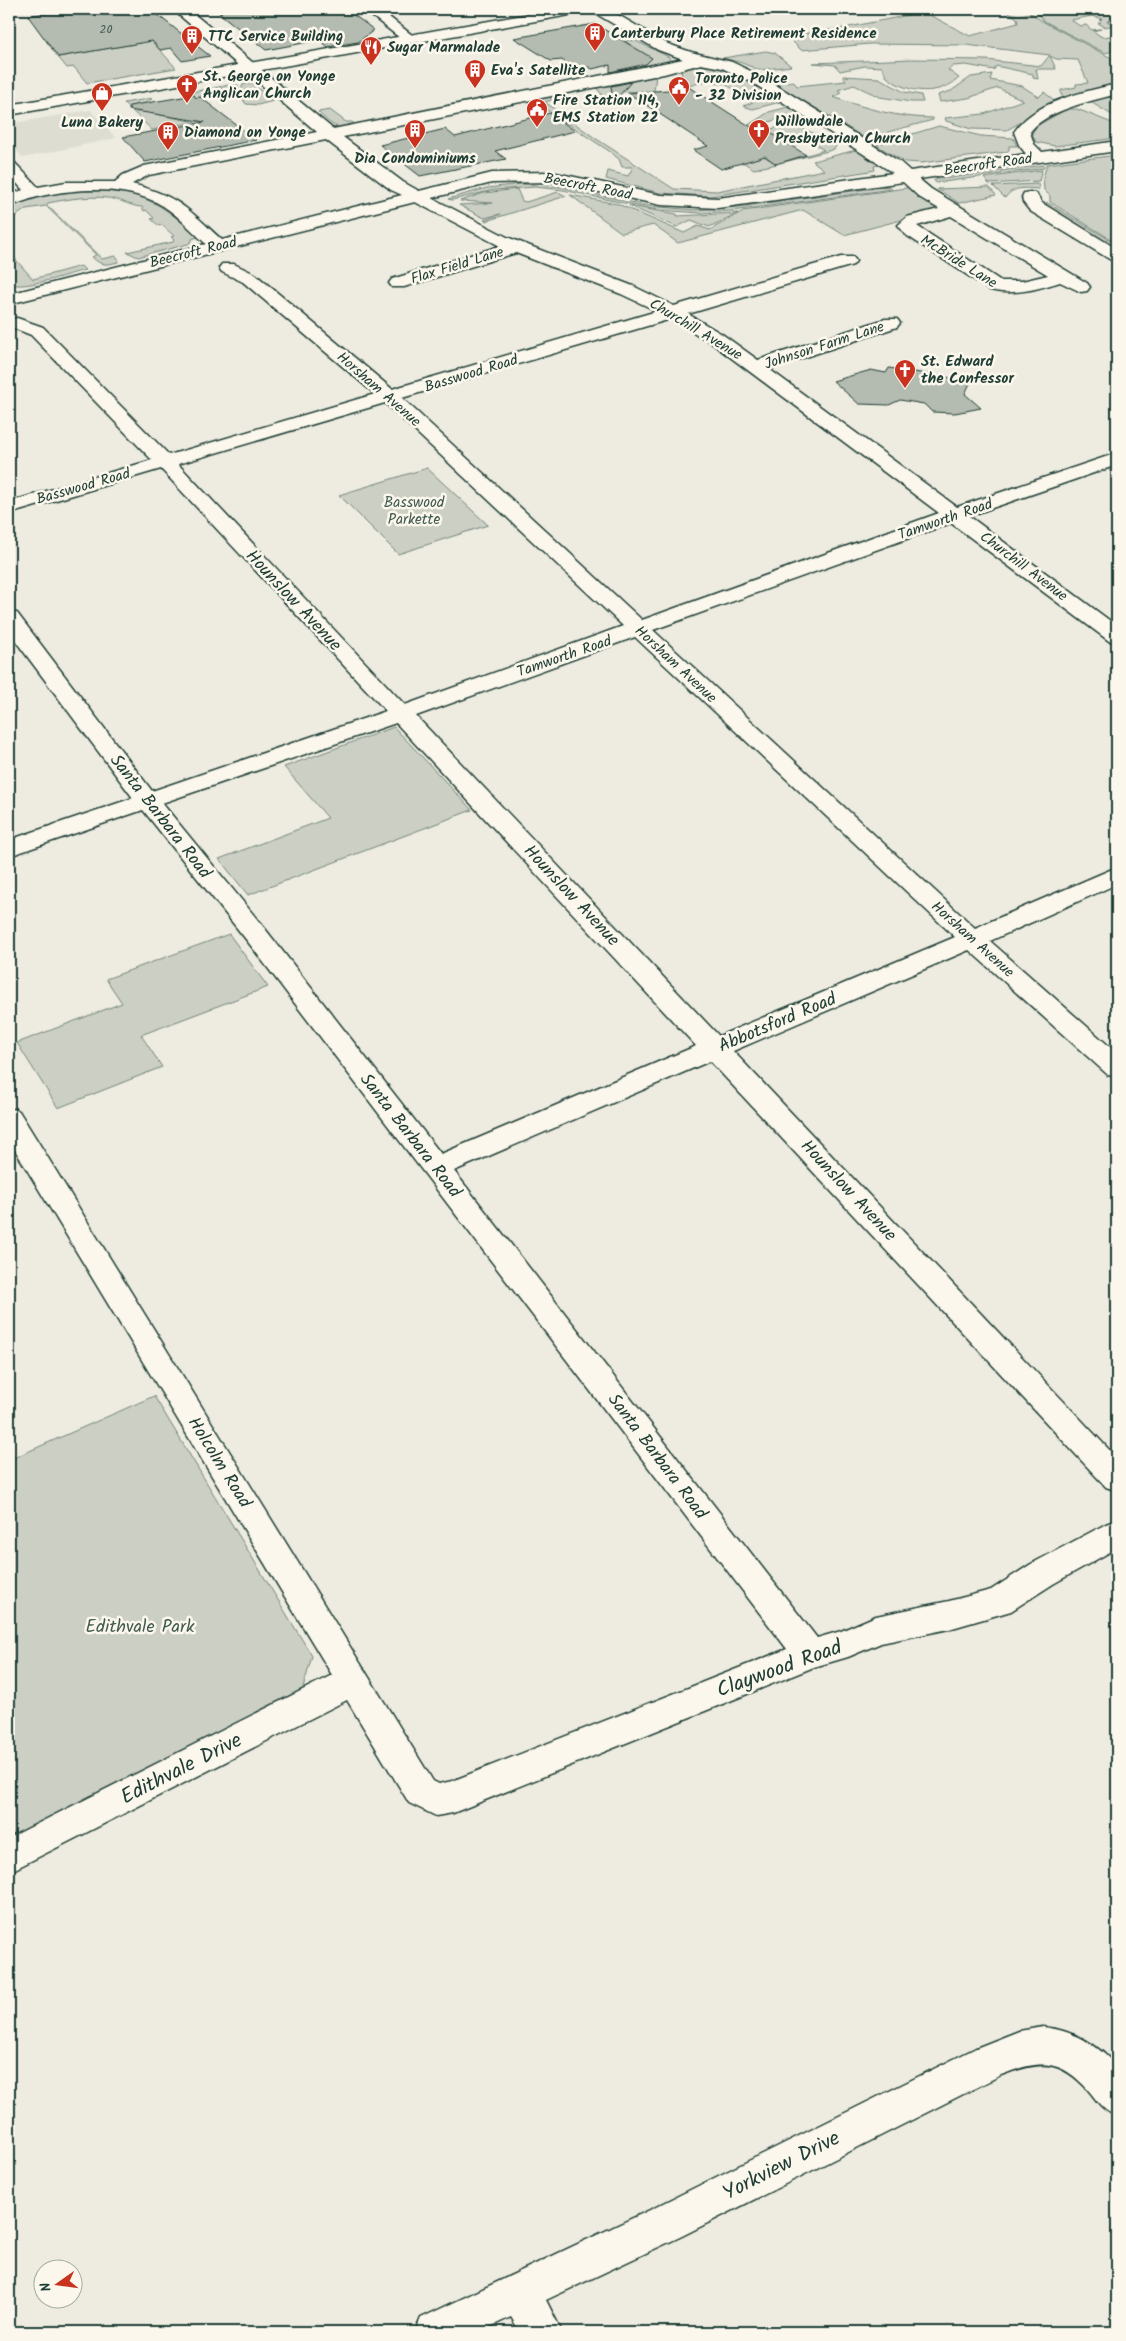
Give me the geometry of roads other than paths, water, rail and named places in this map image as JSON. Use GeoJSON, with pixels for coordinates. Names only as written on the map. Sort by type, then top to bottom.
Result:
{"type":"FeatureCollection","features":[{"type":"Feature","properties":{"kind":"street","name":"Churchill Avenue"},"geometry":{"type":"LineString","coordinates":[[179,9],[330,135],[397,186],[484,233],[610,283],[672,312],[716,338],[1117,636]]}},
{"type":"Feature","properties":{"kind":"street"},"geometry":{"type":"LineString","coordinates":[[370,9],[410,39]]}},
{"type":"Feature","properties":{"kind":"street"},"geometry":{"type":"LineString","coordinates":[[9,110],[410,39],[543,12],[581,9]]}},
{"type":"Feature","properties":{"kind":"street"},"geometry":{"type":"LineString","coordinates":[[598,9],[663,47],[727,65],[758,80],[862,144],[906,175],[925,193],[1081,287]]}},
{"type":"Feature","properties":{"kind":"street"},"geometry":{"type":"LineString","coordinates":[[118,188],[130,178],[144,171],[673,67],[702,59]]}},
{"type":"Feature","properties":{"kind":"street"},"geometry":{"type":"LineString","coordinates":[[1038,157],[1023,137],[1022,132],[1026,126],[1061,106],[1117,89]]}},
{"type":"Feature","properties":{"kind":"street","name":"Beecroft Road"},"geometry":{"type":"LineString","coordinates":[[10,297],[485,180],[531,176],[570,180],[661,200],[718,202],[1117,146]]}},
{"type":"Feature","properties":{"kind":"street"},"geometry":{"type":"LineString","coordinates":[[9,166],[34,192]]}},
{"type":"Feature","properties":{"kind":"street"},"geometry":{"type":"LineString","coordinates":[[9,201],[34,192],[76,186],[118,188],[142,192],[165,201],[218,246]]}},
{"type":"Feature","properties":{"kind":"street"},"geometry":{"type":"LineString","coordinates":[[1030,197],[1031,202],[1036,207],[1117,256]]}},
{"type":"Feature","properties":{"kind":"street","name":"McBride Lane"},"geometry":{"type":"LineString","coordinates":[[954,210],[913,221],[907,225],[912,231],[996,286],[1010,289],[1021,288],[1062,276]]}},
{"type":"Feature","properties":{"kind":"street","name":"Flax Field Lane"},"geometry":{"type":"LineString","coordinates":[[398,283],[516,247]]}},
{"type":"Feature","properties":{"kind":"street","name":"Basswood Road"},"geometry":{"type":"LineString","coordinates":[[9,508],[847,261]]}},
{"type":"Feature","properties":{"kind":"street","name":"Horsham Avenue"},"geometry":{"type":"LineString","coordinates":[[228,268],[249,278],[390,397],[972,939],[1117,1068]]}},
{"type":"Feature","properties":{"kind":"street","name":"Hounslow Avenue"},"geometry":{"type":"LineString","coordinates":[[17,322],[37,331],[166,463],[1117,1478]]}},
{"type":"Feature","properties":{"kind":"street","name":"Johnson Farm Lane"},"geometry":{"type":"LineString","coordinates":[[756,367],[891,323]]}},
{"type":"Feature","properties":{"kind":"street","name":"Tamworth Road"},"geometry":{"type":"LineString","coordinates":[[9,848],[400,714],[1117,459]]}},
{"type":"Feature","properties":{"kind":"street","name":"Santa Barbara Road"},"geometry":{"type":"LineString","coordinates":[[9,618],[147,800],[257,936],[810,1654]]}},
{"type":"Feature","properties":{"kind":"street","name":"Abbotsford Road"},"geometry":{"type":"LineString","coordinates":[[436,1167],[972,939],[1117,874]]}},
{"type":"Feature","properties":{"kind":"street","name":"Holcolm Road"},"geometry":{"type":"LineString","coordinates":[[9,1118],[421,1792],[436,1800]]}},
{"type":"Feature","properties":{"kind":"street","name":"Claywood Road"},"geometry":{"type":"LineString","coordinates":[[436,1800],[453,1797],[810,1654],[848,1643],[876,1630],[948,1615],[1000,1601],[1042,1574],[1117,1533]]}},
{"type":"Feature","properties":{"kind":"street","name":"Edithvale Drive"},"geometry":{"type":"LineString","coordinates":[[9,1856],[354,1680]]}},
{"type":"Feature","properties":{"kind":"street","name":"Yorkview Drive"},"geometry":{"type":"LineString","coordinates":[[435,2332],[668,2222],[988,2061],[1030,2046],[1054,2045],[1082,2058],[1104,2078],[1117,2097]]}},
{"type":"Feature","properties":{"kind":"street"},"geometry":{"type":"LineString","coordinates":[[520,2293],[542,2332]]}},
{"type":"Feature","properties":{"kind":"place","name":"Canterbury Place Retirement Residence"},"geometry":{"type":"Point","coordinates":[595,52]}},
{"type":"Feature","properties":{"kind":"place","name":"TTC Service Building"},"geometry":{"type":"Point","coordinates":[192,55]}},
{"type":"Feature","properties":{"kind":"place","name":"Sugar Marmalade"},"geometry":{"type":"Point","coordinates":[371,66]}},
{"type":"Feature","properties":{"kind":"place","name":"Eva's Satellite"},"geometry":{"type":"Point","coordinates":[475,89]}},
{"type":"Feature","properties":{"kind":"place","name":"St. George on Yonge Anglican Church"},"geometry":{"type":"Point","coordinates":[187,104]}},
{"type":"Feature","properties":{"kind":"place","name":"Toronto Police - 32 Division"},"geometry":{"type":"Point","coordinates":[679,106]}},
{"type":"Feature","properties":{"kind":"place","name":"Luna Bakery"},"geometry":{"type":"Point","coordinates":[102,112]}},
{"type":"Feature","properties":{"kind":"place","name":"Fire Station 114, EMS Station 22"},"geometry":{"type":"Point","coordinates":[537,128]}},
{"type":"Feature","properties":{"kind":"place","name":"Dia Condominiums"},"geometry":{"type":"Point","coordinates":[415,149]}},
{"type":"Feature","properties":{"kind":"place","name":"Willowdale Presbyterian Church"},"geometry":{"type":"Point","coordinates":[759,149]}},
{"type":"Feature","properties":{"kind":"place","name":"Diamond on Yonge"},"geometry":{"type":"Point","coordinates":[168,151]}},
{"type":"Feature","properties":{"kind":"place","name":"St. Edward the Confessor"},"geometry":{"type":"Point","coordinates":[905,389]}},
{"type":"Feature","properties":{"kind":"park label","name":"Basswood Parkette"},"geometry":{"type":"Point","coordinates":[414,510]}},
{"type":"Feature","properties":{"kind":"park label","name":"Edithvale Park"},"geometry":{"type":"Point","coordinates":[140,1626]}}]}
